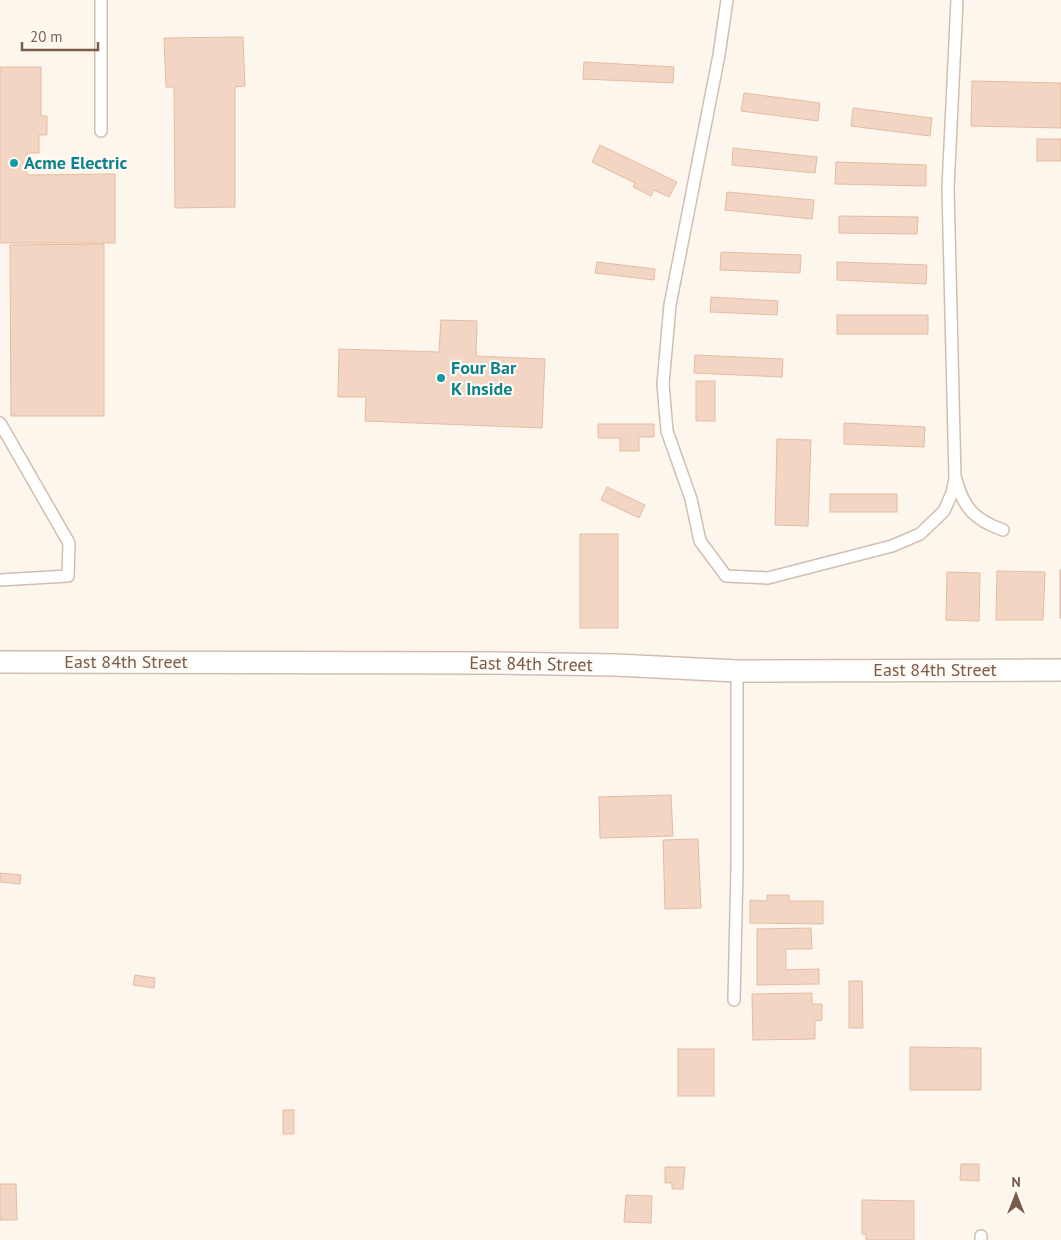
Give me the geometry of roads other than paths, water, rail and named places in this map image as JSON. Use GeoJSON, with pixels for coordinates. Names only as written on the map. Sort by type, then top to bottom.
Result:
{"type":"FeatureCollection","features":[{"type":"Feature","properties":{"kind":"street","name":"East 84th Street"},"geometry":{"type":"LineString","coordinates":[[0,662],[495,663],[737,671],[1061,670]]}},
{"type":"Feature","properties":{"kind":"lane"},"geometry":{"type":"LineString","coordinates":[[101,132],[102,0]]}},
{"type":"Feature","properties":{"kind":"lane"},"geometry":{"type":"LineString","coordinates":[[727,0],[717,65],[670,305],[662,384],[667,431],[691,499],[700,541],[726,576],[768,578],[892,546],[920,534],[944,511],[952,492],[955,478],[948,188],[956,0]]}},
{"type":"Feature","properties":{"kind":"lane"},"geometry":{"type":"LineString","coordinates":[[0,423],[69,543],[68,576],[0,580]]}},
{"type":"Feature","properties":{"kind":"lane"},"geometry":{"type":"LineString","coordinates":[[955,478],[962,498],[971,511],[986,524],[1003,530]]}},
{"type":"Feature","properties":{"kind":"lane"},"geometry":{"type":"LineString","coordinates":[[734,1000],[737,671]]}},
{"type":"Feature","properties":{"kind":"place","name":"Acme Electric"},"geometry":{"type":"Point","coordinates":[14,163]}},
{"type":"Feature","properties":{"kind":"place","name":"Four Bar K Inside"},"geometry":{"type":"Point","coordinates":[441,378]}}]}
